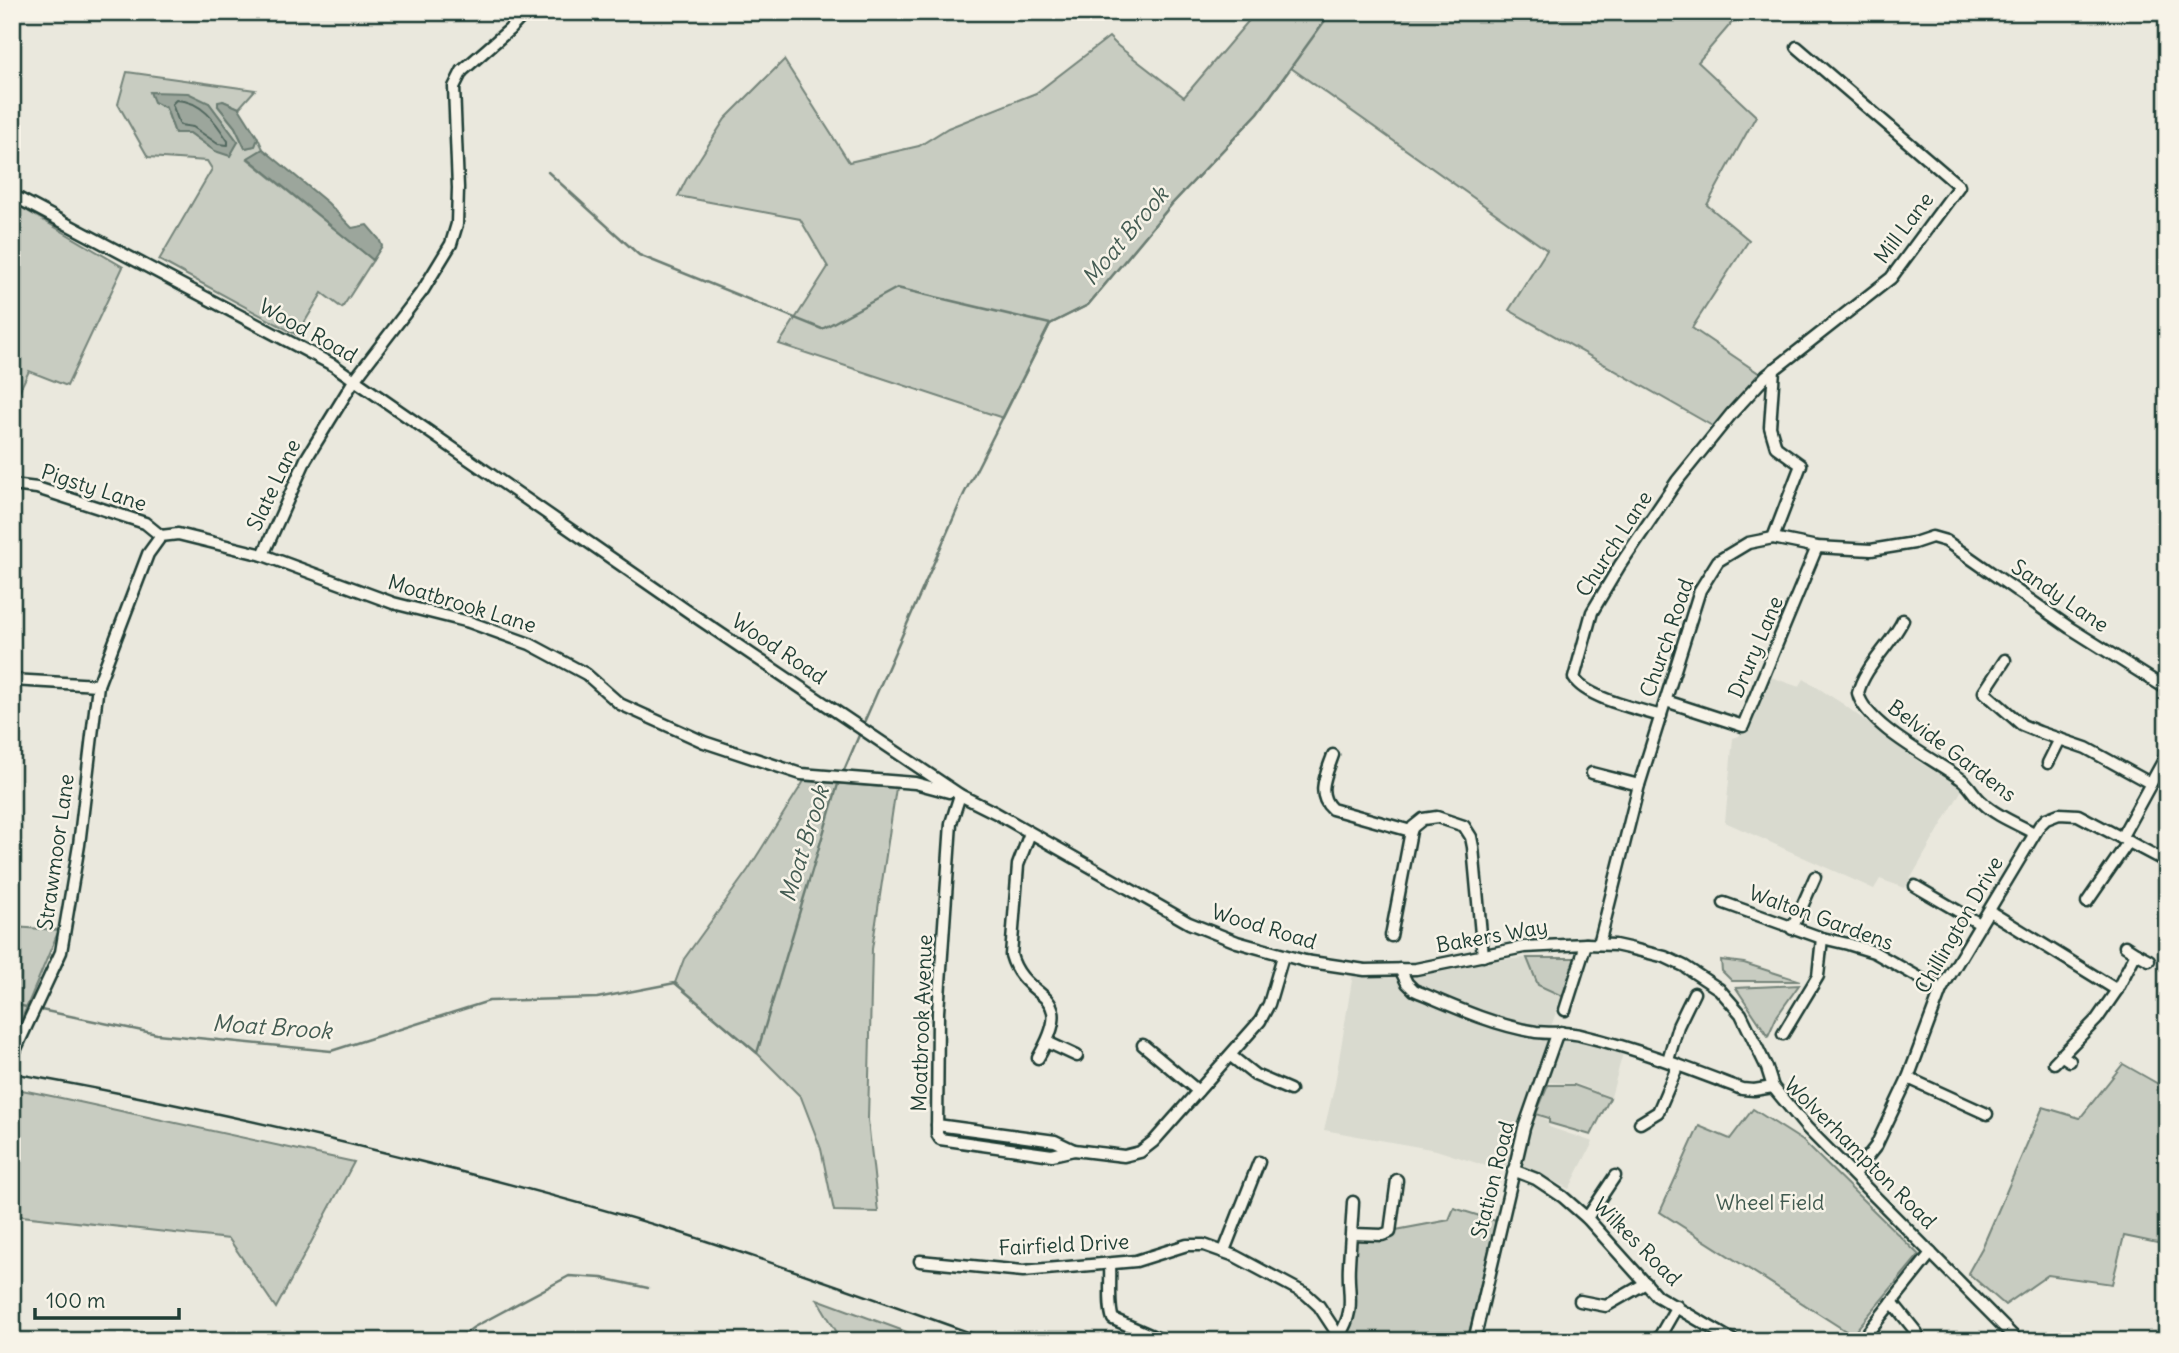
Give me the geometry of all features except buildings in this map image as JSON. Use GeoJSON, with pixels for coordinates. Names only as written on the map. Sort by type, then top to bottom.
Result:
{"type":"FeatureCollection","features":[{"type":"Feature","properties":{"kind":"street","name":"Slate Lane"},"geometry":{"type":"LineString","coordinates":[[161,536],[178,534],[263,555],[306,458],[355,379],[423,290],[451,244],[457,224],[458,200],[454,87],[462,71],[526,12]]}},
{"type":"Feature","properties":{"kind":"street","name":"Mill Lane"},"geometry":{"type":"LineString","coordinates":[[1774,369],[1891,278],[1959,186],[1797,47]]}},
{"type":"Feature","properties":{"kind":"street","name":"Wood Road"},"geometry":{"type":"LineString","coordinates":[[12,195],[333,365],[699,619],[960,795],[1189,923],[1283,956],[1349,969],[1400,969]]}},
{"type":"Feature","properties":{"kind":"street"},"geometry":{"type":"LineString","coordinates":[[1773,538],[1801,465],[1776,447],[1770,427],[1774,369]]}},
{"type":"Feature","properties":{"kind":"street","name":"Church Lane"},"geometry":{"type":"LineString","coordinates":[[1661,716],[1610,700],[1577,684],[1574,678],[1592,612],[1677,481],[1732,413],[1774,369]]}},
{"type":"Feature","properties":{"kind":"street","name":"Pigsty Lane"},"geometry":{"type":"LineString","coordinates":[[12,485],[37,488],[145,523],[161,536]]}},
{"type":"Feature","properties":{"kind":"street","name":"Strawmoor Lane"},"geometry":{"type":"LineString","coordinates":[[12,1056],[61,951],[79,845],[98,685],[148,554],[161,536]]}},
{"type":"Feature","properties":{"kind":"street","name":"Church Road"},"geometry":{"type":"LineString","coordinates":[[1599,944],[1639,785],[1700,590],[1718,561],[1748,543],[1773,538],[1817,547],[1871,550],[1914,543],[1932,537]]}},
{"type":"Feature","properties":{"kind":"street","name":"Sandy Lane"},"geometry":{"type":"LineString","coordinates":[[1932,537],[1946,541],[2070,628],[2167,689]]}},
{"type":"Feature","properties":{"kind":"street","name":"Drury Lane"},"geometry":{"type":"LineString","coordinates":[[1666,701],[1743,726],[1817,547]]}},
{"type":"Feature","properties":{"kind":"street","name":"Moatbrook Lane"},"geometry":{"type":"LineString","coordinates":[[263,555],[393,603],[469,622],[530,644],[586,674],[620,704],[704,742],[800,774],[915,783],[960,795]]}},
{"type":"Feature","properties":{"kind":"street","name":"Belvide Gardens"},"geometry":{"type":"LineString","coordinates":[[1903,620],[1897,633],[1863,680],[1858,693],[1863,704],[1889,730],[1964,780],[1984,805],[2034,833]]}},
{"type":"Feature","properties":{"kind":"street"},"geometry":{"type":"LineString","coordinates":[[2005,660],[1984,692],[2022,725],[2086,748],[2150,783]]}},
{"type":"Feature","properties":{"kind":"street"},"geometry":{"type":"LineString","coordinates":[[12,680],[98,685]]}},
{"type":"Feature","properties":{"kind":"street"},"geometry":{"type":"LineString","coordinates":[[2048,763],[2060,739]]}},
{"type":"Feature","properties":{"kind":"street"},"geometry":{"type":"LineString","coordinates":[[2087,902],[2125,839],[2150,783],[2167,754]]}},
{"type":"Feature","properties":{"kind":"street"},"geometry":{"type":"LineString","coordinates":[[1333,755],[1323,785],[1326,804],[1339,812],[1411,831]]}},
{"type":"Feature","properties":{"kind":"street"},"geometry":{"type":"LineString","coordinates":[[1591,773],[1639,785]]}},
{"type":"Feature","properties":{"kind":"street","name":"Moatbrook Avenue"},"geometry":{"type":"LineString","coordinates":[[960,795],[951,822],[939,1012],[937,1125],[938,1137],[945,1141],[1052,1154],[1074,1150],[1124,1156],[1140,1152],[1154,1141],[1231,1056],[1265,1014],[1283,956]]}},
{"type":"Feature","properties":{"kind":"street","name":"Chillington Drive"},"geometry":{"type":"LineString","coordinates":[[1854,1174],[1876,1146],[1908,1078],[1941,990],[2034,833],[2046,819],[2068,813],[2088,819],[2167,862]]}},
{"type":"Feature","properties":{"kind":"street"},"geometry":{"type":"LineString","coordinates":[[1391,936],[1411,831],[1417,823],[1430,817],[1456,823],[1468,831],[1473,847],[1483,956]]}},
{"type":"Feature","properties":{"kind":"street"},"geometry":{"type":"LineString","coordinates":[[1030,833],[1018,865],[1011,955],[1015,968],[1054,1008],[1053,1024],[1038,1058]]}},
{"type":"Feature","properties":{"kind":"street"},"geometry":{"type":"LineString","coordinates":[[1793,929],[1815,877]]}},
{"type":"Feature","properties":{"kind":"street"},"geometry":{"type":"LineString","coordinates":[[1916,886],[1980,924]]}},
{"type":"Feature","properties":{"kind":"street","name":"Walton Gardens"},"geometry":{"type":"LineString","coordinates":[[1724,903],[1822,939],[1874,953],[1941,990]]}},
{"type":"Feature","properties":{"kind":"street"},"geometry":{"type":"LineString","coordinates":[[1989,911],[2117,990]]}},
{"type":"Feature","properties":{"kind":"street"},"geometry":{"type":"LineString","coordinates":[[1783,1034],[1818,976],[1822,939]]}},
{"type":"Feature","properties":{"kind":"street","name":"Bakers Way"},"geometry":{"type":"LineString","coordinates":[[1400,969],[1426,967],[1544,944],[1599,944],[1665,957],[1719,989],[1741,1014],[1768,1068],[1773,1087]]}},
{"type":"Feature","properties":{"kind":"street"},"geometry":{"type":"LineString","coordinates":[[1565,1010],[1586,944]]}},
{"type":"Feature","properties":{"kind":"street"},"geometry":{"type":"LineString","coordinates":[[2125,946],[2149,960]]}},
{"type":"Feature","properties":{"kind":"street"},"geometry":{"type":"LineString","coordinates":[[2062,1060],[2097,1019],[2117,990],[2136,953]]}},
{"type":"Feature","properties":{"kind":"street"},"geometry":{"type":"LineString","coordinates":[[1400,969],[1414,990],[1482,1019],[1538,1032],[1561,1032]]}},
{"type":"Feature","properties":{"kind":"street"},"geometry":{"type":"LineString","coordinates":[[1640,1123],[1658,1112],[1673,1063],[1678,1026],[1694,993]]}},
{"type":"Feature","properties":{"kind":"street","name":"Wolverhampton Road"},"geometry":{"type":"LineString","coordinates":[[1561,1032],[1620,1045],[1742,1089],[1773,1087],[1807,1128],[2018,1341]]}},
{"type":"Feature","properties":{"kind":"street","name":"Station Road"},"geometry":{"type":"LineString","coordinates":[[1474,1341],[1524,1128],[1556,1037],[1561,1032]]}},
{"type":"Feature","properties":{"kind":"street"},"geometry":{"type":"LineString","coordinates":[[1047,1042],[1077,1056]]}},
{"type":"Feature","properties":{"kind":"street"},"geometry":{"type":"LineString","coordinates":[[1143,1045],[1198,1091]]}},
{"type":"Feature","properties":{"kind":"street"},"geometry":{"type":"LineString","coordinates":[[1231,1056],[1255,1075],[1290,1090]]}},
{"type":"Feature","properties":{"kind":"street"},"geometry":{"type":"LineString","coordinates":[[1908,1078],[1987,1114]]}},
{"type":"Feature","properties":{"kind":"street"},"geometry":{"type":"LineString","coordinates":[[937,1125],[1055,1140],[1074,1150]]}},
{"type":"Feature","properties":{"kind":"street"},"geometry":{"type":"LineString","coordinates":[[1224,1251],[1259,1162]]}},
{"type":"Feature","properties":{"kind":"street","name":"Wilkes Road"},"geometry":{"type":"LineString","coordinates":[[1513,1170],[1536,1179],[1563,1197],[1587,1218],[1657,1296],[1734,1341]]}},
{"type":"Feature","properties":{"kind":"street"},"geometry":{"type":"LineString","coordinates":[[1587,1218],[1615,1176]]}},
{"type":"Feature","properties":{"kind":"street"},"geometry":{"type":"LineString","coordinates":[[1352,1234],[1382,1236],[1390,1232],[1397,1180]]}},
{"type":"Feature","properties":{"kind":"street"},"geometry":{"type":"LineString","coordinates":[[1340,1338],[1351,1305],[1349,1268],[1353,1202]]}},
{"type":"Feature","properties":{"kind":"street","name":"Fairfield Drive"},"geometry":{"type":"LineString","coordinates":[[920,1261],[1023,1271],[1110,1265],[1151,1258],[1187,1245],[1204,1245],[1224,1251],[1306,1294],[1319,1306],[1340,1338]]}},
{"type":"Feature","properties":{"kind":"street"},"geometry":{"type":"LineString","coordinates":[[1861,1341],[1931,1253]]}},
{"type":"Feature","properties":{"kind":"street"},"geometry":{"type":"LineString","coordinates":[[1110,1265],[1110,1308],[1113,1319],[1164,1341]]}},
{"type":"Feature","properties":{"kind":"street"},"geometry":{"type":"LineString","coordinates":[[1580,1301],[1606,1306],[1646,1283]]}},
{"type":"Feature","properties":{"kind":"street"},"geometry":{"type":"LineString","coordinates":[[1892,1302],[1917,1333]]}},
{"type":"Feature","properties":{"kind":"street"},"geometry":{"type":"LineString","coordinates":[[1657,1341],[1677,1307]]}},
{"type":"Feature","properties":{"kind":"shaded area"},"geometry":{"type":"Polygon","coordinates":[[[1768,676],[1799,687],[1804,679],[1843,704],[1922,764],[1963,788],[1905,888],[1880,879],[1874,889],[1725,822],[1733,738],[1739,736],[1768,676]]]}},
{"type":"Feature","properties":{"kind":"shaded area"},"geometry":{"type":"Polygon","coordinates":[[[1527,958],[1538,985],[1562,996],[1549,1032],[1624,1049],[1611,1097],[1577,1084],[1546,1082],[1534,1113],[1547,1120],[1549,1127],[1593,1142],[1569,1189],[1510,1159],[1502,1171],[1436,1150],[1324,1130],[1335,1084],[1353,974],[1418,973],[1493,960],[1527,958]]]}},
{"type":"Feature","properties":{"kind":"green space"},"geometry":{"type":"Polygon","coordinates":[[[1256,12],[1741,12],[1698,62],[1756,116],[1707,205],[1749,240],[1692,328],[1760,374],[1733,403],[1716,428],[1509,310],[1547,250],[1291,68],[1258,113],[1172,204],[1088,305],[1050,324],[1003,418],[779,344],[828,267],[800,219],[678,196],[725,119],[784,60],[849,162],[919,146],[948,128],[1036,93],[1109,37],[1184,97],[1256,12]]]}},
{"type":"Feature","properties":{"kind":"green space"},"geometry":{"type":"Polygon","coordinates":[[[127,72],[255,90],[239,108],[223,101],[218,106],[235,127],[245,148],[255,146],[258,138],[263,149],[248,159],[373,260],[342,308],[322,293],[297,335],[159,260],[212,169],[207,161],[148,157],[118,104],[127,72]],[[209,103],[166,108],[175,133],[190,133],[215,151],[238,142],[209,103]]]}},
{"type":"Feature","properties":{"kind":"green space"},"geometry":{"type":"Polygon","coordinates":[[[12,202],[123,267],[67,386],[29,371],[12,406],[12,202]]]}},
{"type":"Feature","properties":{"kind":"green space"},"geometry":{"type":"Polygon","coordinates":[[[804,781],[896,788],[872,949],[868,1120],[878,1212],[834,1211],[821,1149],[801,1097],[757,1053],[675,983],[684,959],[748,870],[804,781]]]}},
{"type":"Feature","properties":{"kind":"green space"},"geometry":{"type":"Polygon","coordinates":[[[12,927],[59,930],[12,1042],[12,927]]]}},
{"type":"Feature","properties":{"kind":"green space"},"geometry":{"type":"Polygon","coordinates":[[[1527,958],[1576,958],[1562,996],[1538,985],[1527,958]]]}},
{"type":"Feature","properties":{"kind":"green space"},"geometry":{"type":"Polygon","coordinates":[[[1721,960],[1744,963],[1800,981],[1732,981],[1722,971],[1721,960]]]}},
{"type":"Feature","properties":{"kind":"green space"},"geometry":{"type":"Polygon","coordinates":[[[1799,985],[1777,1016],[1768,1036],[1736,988],[1799,985]]]}},
{"type":"Feature","properties":{"kind":"green space"},"geometry":{"type":"Polygon","coordinates":[[[2123,1064],[2167,1089],[2167,1245],[2124,1236],[2112,1284],[2048,1275],[2005,1305],[1968,1273],[1982,1248],[2043,1107],[2080,1118],[2123,1064]]]}},
{"type":"Feature","properties":{"kind":"green space"},"geometry":{"type":"Polygon","coordinates":[[[1548,1085],[1574,1085],[1610,1098],[1591,1135],[1549,1123],[1549,1118],[1536,1114],[1548,1085]]]}},
{"type":"Feature","properties":{"kind":"green space"},"geometry":{"type":"Polygon","coordinates":[[[12,1088],[354,1162],[276,1308],[229,1239],[13,1215],[12,1088]]]}},
{"type":"Feature","properties":{"kind":"green space","name":"Wheel Field"},"geometry":{"type":"Polygon","coordinates":[[[1753,1109],[1803,1141],[1919,1255],[1852,1335],[1660,1212],[1699,1126],[1730,1139],[1753,1109]]]}},
{"type":"Feature","properties":{"kind":"green space"},"geometry":{"type":"Polygon","coordinates":[[[1454,1208],[1496,1221],[1467,1341],[1349,1341],[1343,1333],[1353,1309],[1352,1268],[1357,1237],[1391,1236],[1396,1230],[1449,1220],[1454,1208]]]}},
{"type":"Feature","properties":{"kind":"green space"},"geometry":{"type":"Polygon","coordinates":[[[817,1299],[931,1341],[842,1341],[817,1299]]]}},
{"type":"Feature","properties":{"kind":"water"},"geometry":{"type":"Polygon","coordinates":[[[150,92],[188,93],[209,103],[238,142],[230,156],[215,151],[190,133],[175,133],[166,108],[154,102],[150,92]]]}},
{"type":"Feature","properties":{"kind":"water"},"geometry":{"type":"Polygon","coordinates":[[[223,101],[239,108],[258,138],[255,146],[245,148],[235,127],[218,106],[218,102],[223,101]]]}},
{"type":"Feature","properties":{"kind":"water"},"geometry":{"type":"Polygon","coordinates":[[[263,149],[328,203],[352,228],[367,225],[382,246],[373,260],[248,158],[263,149]]]}},
{"type":"Feature","properties":{"kind":"waterway","name":"Moat Brook"},"geometry":{"type":"LineString","coordinates":[[862,727],[964,494],[1050,324],[1088,305],[1172,204],[1258,113],[1331,12]]}},
{"type":"Feature","properties":{"kind":"waterway"},"geometry":{"type":"LineString","coordinates":[[548,172],[639,255],[822,329],[897,288],[1050,324]]}},
{"type":"Feature","properties":{"kind":"waterway","name":"Moat Brook"},"geometry":{"type":"LineString","coordinates":[[842,775],[860,733]]}},
{"type":"Feature","properties":{"kind":"waterway","name":"Moat Brook"},"geometry":{"type":"LineString","coordinates":[[12,1004],[157,1034],[331,1051],[489,1001],[597,998],[675,983],[757,1053],[839,781]]}},
{"type":"Feature","properties":{"kind":"waterway"},"geometry":{"type":"LineString","coordinates":[[455,1341],[474,1327],[569,1276],[602,1278],[648,1288]]}},
{"type":"Feature","properties":{"kind":"railway"},"geometry":{"type":"LineString","coordinates":[[12,1073],[269,1125],[553,1196],[712,1243],[993,1341]]}}]}
